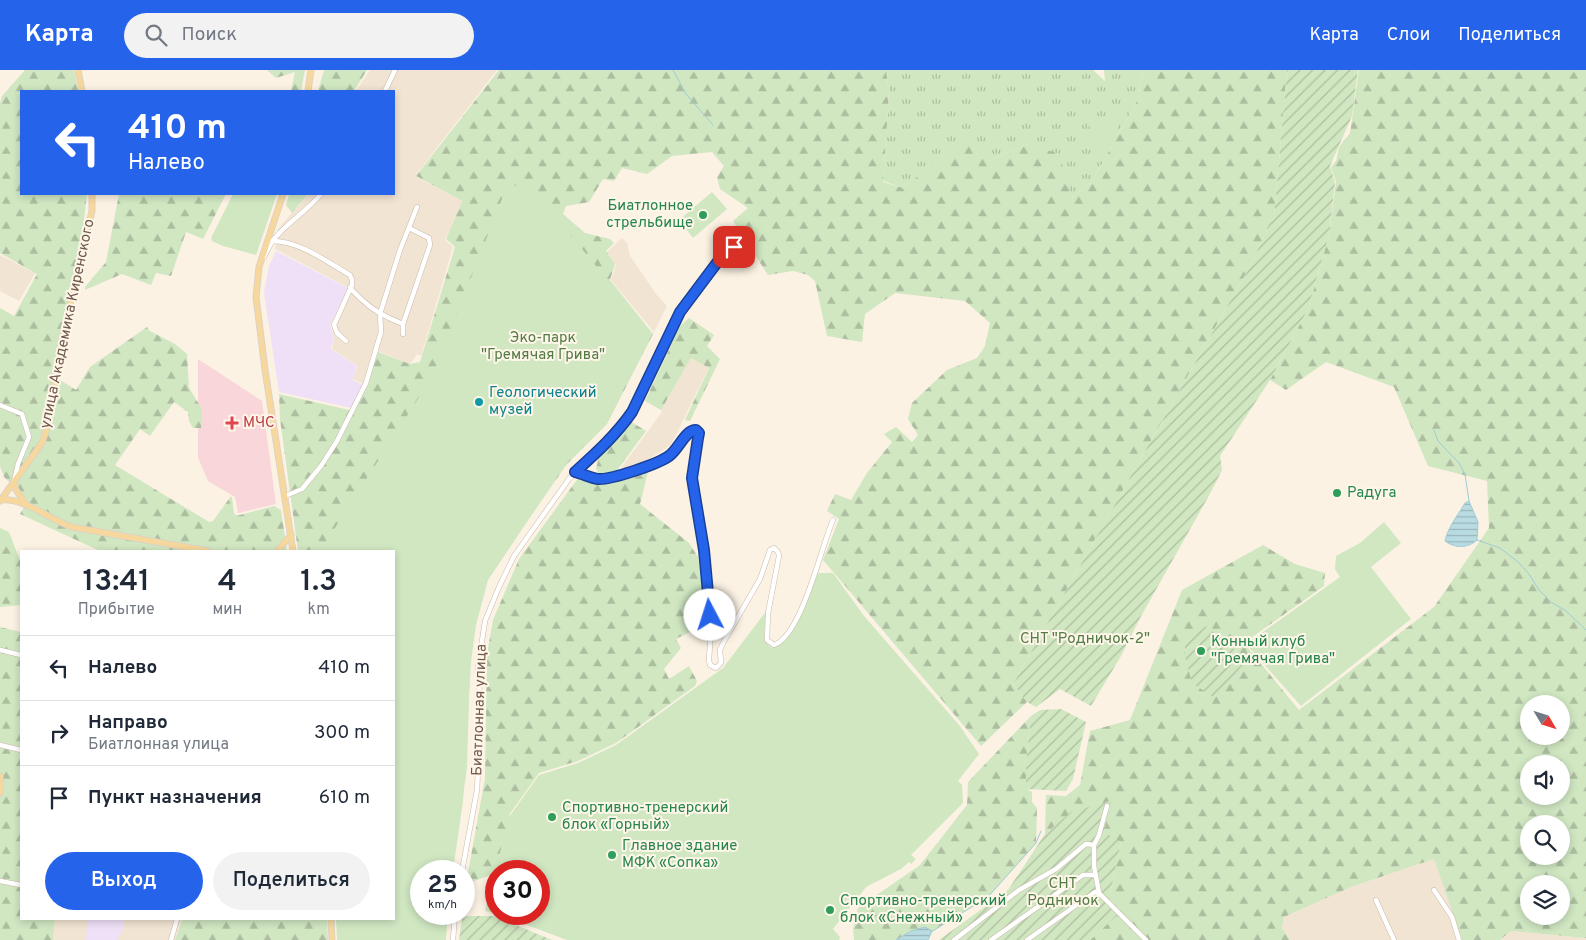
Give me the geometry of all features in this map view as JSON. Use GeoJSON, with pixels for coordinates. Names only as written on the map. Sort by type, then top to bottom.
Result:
{"type":"FeatureCollection","features":[{"type":"Feature","properties":{"kind":"main road"},"geometry":{"type":"LineString","coordinates":[[78,70],[82,90]]}},
{"type":"Feature","properties":{"kind":"main road"},"geometry":{"type":"LineString","coordinates":[[308,90],[310,70]]}},
{"type":"Feature","properties":{"kind":"main road","name":"улица Академика Киренского"},"geometry":{"type":"LineString","coordinates":[[0,500],[42,443],[46,431],[61,342],[92,211],[92,195]]}},
{"type":"Feature","properties":{"kind":"main road"},"geometry":{"type":"LineString","coordinates":[[283,195],[259,267],[256,297],[265,370],[293,550]]}},
{"type":"Feature","properties":{"kind":"main road"},"geometry":{"type":"LineString","coordinates":[[14,482],[16,490],[27,505]]}},
{"type":"Feature","properties":{"kind":"main road"},"geometry":{"type":"LineString","coordinates":[[0,500],[14,500],[72,527],[202,550]]}},
{"type":"Feature","properties":{"kind":"main road"},"geometry":{"type":"LineString","coordinates":[[278,550],[291,535]]}},
{"type":"Feature","properties":{"kind":"main road"},"geometry":{"type":"LineString","coordinates":[[0,776],[0,793]]}},
{"type":"Feature","properties":{"kind":"main road"},"geometry":{"type":"LineString","coordinates":[[331,920],[332,940]]}},
{"type":"Feature","properties":{"kind":"street"},"geometry":{"type":"LineString","coordinates":[[385,90],[395,70]]}},
{"type":"Feature","properties":{"kind":"street"},"geometry":{"type":"LineString","coordinates":[[259,267],[272,241],[320,195]]}},
{"type":"Feature","properties":{"kind":"street"},"geometry":{"type":"LineString","coordinates":[[285,496],[302,489],[321,466],[337,440],[366,383],[380,332],[380,314],[417,207]]}},
{"type":"Feature","properties":{"kind":"street"},"geometry":{"type":"LineString","coordinates":[[403,334],[403,324],[430,245],[429,238],[409,228]]}},
{"type":"Feature","properties":{"kind":"street"},"geometry":{"type":"LineString","coordinates":[[272,241],[280,241],[300,248],[350,276],[352,280],[350,288],[334,325],[337,333],[346,340]]}},
{"type":"Feature","properties":{"kind":"street","name":"Биатлонная улица"},"geometry":{"type":"LineString","coordinates":[[464,860],[477,790],[481,714],[478,668],[485,621],[499,587],[514,556],[575,472],[622,426],[632,412],[680,312],[722,256],[741,242]]}},
{"type":"Feature","properties":{"kind":"street"},"geometry":{"type":"LineString","coordinates":[[350,288],[365,304],[380,314],[403,324]]}},
{"type":"Feature","properties":{"kind":"street"},"geometry":{"type":"LineString","coordinates":[[0,405],[22,414],[29,437],[18,464],[14,482]]}},
{"type":"Feature","properties":{"kind":"street"},"geometry":{"type":"LineString","coordinates":[[575,472],[599,479],[610,478],[656,464],[675,451],[687,433],[696,430],[699,433],[692,478],[704,550],[710,604],[709,660],[710,665],[716,668],[721,663],[720,650],[724,641],[760,579],[770,550],[774,548],[779,556],[768,613],[767,640],[772,645],[776,645],[783,639],[800,612],[812,584],[833,520]]}},
{"type":"Feature","properties":{"kind":"street"},"geometry":{"type":"LineString","coordinates":[[2,652],[20,655]]}},
{"type":"Feature","properties":{"kind":"street"},"geometry":{"type":"LineString","coordinates":[[0,745],[20,750]]}},
{"type":"Feature","properties":{"kind":"street"},"geometry":{"type":"LineString","coordinates":[[1107,806],[1099,835],[1094,845],[1095,875],[1099,893],[1146,940]]}},
{"type":"Feature","properties":{"kind":"street"},"geometry":{"type":"LineString","coordinates":[[954,940],[1019,890],[1056,869],[1086,844],[1094,845]]}},
{"type":"Feature","properties":{"kind":"street"},"geometry":{"type":"LineString","coordinates":[[991,940],[1082,874],[1095,875]]}},
{"type":"Feature","properties":{"kind":"street"},"geometry":{"type":"LineString","coordinates":[[0,881],[20,885]]}},
{"type":"Feature","properties":{"kind":"street"},"geometry":{"type":"LineString","coordinates":[[1434,890],[1452,917],[1459,940]]}},
{"type":"Feature","properties":{"kind":"street"},"geometry":{"type":"LineString","coordinates":[[1027,940],[1095,892],[1099,893]]}},
{"type":"Feature","properties":{"kind":"street"},"geometry":{"type":"LineString","coordinates":[[1376,900],[1394,940]]}},
{"type":"Feature","properties":{"kind":"street"},"geometry":{"type":"LineString","coordinates":[[171,940],[177,920]]}},
{"type":"Feature","properties":{"kind":"street"},"geometry":{"type":"LineString","coordinates":[[453,940],[454,925]]}},
{"type":"Feature","properties":{"kind":"shaded area"},"geometry":{"type":"Polygon","coordinates":[[[370,70],[497,70],[415,176],[462,201],[445,240],[453,247],[421,356],[417,354],[410,364],[375,350],[363,384],[353,379],[358,366],[332,349],[334,337],[331,325],[349,288],[275,249],[277,230],[308,195],[395,195],[395,90],[357,90],[370,70]]]}},
{"type":"Feature","properties":{"kind":"shaded area"},"geometry":{"type":"Polygon","coordinates":[[[622,238],[627,243],[630,256],[656,294],[667,306],[654,332],[611,280],[616,265],[607,252],[622,238]]]}},
{"type":"Feature","properties":{"kind":"shaded area"},"geometry":{"type":"Polygon","coordinates":[[[276,251],[348,288],[330,325],[334,337],[331,349],[357,366],[353,380],[363,385],[352,408],[279,392],[264,293],[269,266],[276,251]]]}},
{"type":"Feature","properties":{"kind":"shaded area"},"geometry":{"type":"Polygon","coordinates":[[[0,255],[35,273],[19,301],[0,291],[0,255]]]}},
{"type":"Feature","properties":{"kind":"shaded area"},"geometry":{"type":"Polygon","coordinates":[[[691,358],[709,367],[671,445],[649,459],[619,471],[662,412],[661,410],[691,358]]]}},
{"type":"Feature","properties":{"kind":"shaded area","name":"МЧС"},"geometry":{"type":"Polygon","coordinates":[[[198,359],[262,401],[276,504],[238,513],[235,497],[208,481],[198,458],[198,359]]]}},
{"type":"Feature","properties":{"kind":"shaded area"},"geometry":{"type":"Polygon","coordinates":[[[1434,859],[1462,940],[1290,940],[1282,928],[1284,917],[1351,887],[1434,859]]]}},
{"type":"Feature","properties":{"kind":"shaded area"},"geometry":{"type":"Polygon","coordinates":[[[55,920],[183,920],[175,940],[53,940],[55,920]]]}},
{"type":"Feature","properties":{"kind":"shaded area"},"geometry":{"type":"Polygon","coordinates":[[[88,920],[124,920],[123,929],[117,940],[86,940],[88,920]]]}},
{"type":"Feature","properties":{"kind":"shaded area"},"geometry":{"type":"Polygon","coordinates":[[[1511,931],[1586,938],[1586,940],[1500,940],[1511,931]]]}},
{"type":"Feature","properties":{"kind":"green space"},"geometry":{"type":"Polygon","coordinates":[[[25,70],[74,70],[78,90],[20,90],[20,195],[87,195],[81,245],[53,370],[57,378],[76,390],[90,367],[147,327],[150,331],[175,344],[187,354],[189,388],[202,409],[201,428],[193,428],[189,421],[188,412],[174,402],[150,436],[140,429],[115,465],[209,522],[213,521],[231,496],[236,516],[274,506],[281,510],[287,550],[98,550],[20,514],[28,500],[4,477],[0,466],[0,308],[14,316],[37,274],[0,253],[0,103],[2,96],[25,70]]]}},
{"type":"Feature","properties":{"kind":"green space"},"geometry":{"type":"Polygon","coordinates":[[[267,70],[305,70],[301,90],[291,90],[295,72],[276,78],[267,70]]]}},
{"type":"Feature","properties":{"kind":"green space"},"geometry":{"type":"Polygon","coordinates":[[[324,70],[367,70],[355,90],[318,90],[324,70]]]}},
{"type":"Feature","properties":{"kind":"green space"},"geometry":{"type":"Polygon","coordinates":[[[499,70],[886,70],[889,92],[883,182],[903,188],[969,136],[989,161],[1027,144],[1060,154],[1070,199],[1092,182],[1138,99],[1143,70],[1287,70],[1274,217],[1246,273],[1013,684],[1027,702],[981,746],[823,560],[839,519],[827,511],[835,494],[851,500],[867,473],[892,442],[884,434],[896,427],[912,442],[918,435],[908,419],[912,403],[947,370],[977,358],[985,346],[990,323],[965,301],[895,293],[865,314],[862,342],[827,336],[815,281],[808,275],[793,271],[768,275],[733,221],[748,208],[720,189],[717,177],[724,166],[712,152],[672,156],[647,174],[622,168],[614,181],[603,179],[589,202],[566,206],[563,214],[585,233],[610,239],[614,243],[606,251],[615,264],[610,280],[653,334],[607,424],[567,464],[487,579],[474,625],[470,663],[467,768],[454,860],[411,860],[395,550],[298,550],[280,419],[279,394],[354,411],[369,381],[378,352],[410,364],[420,362],[455,247],[446,239],[462,201],[416,176],[499,70]]]}},
{"type":"Feature","properties":{"kind":"green space"},"geometry":{"type":"Polygon","coordinates":[[[886,70],[1093,70],[1105,81],[1104,70],[1143,70],[1138,99],[1092,182],[1070,199],[1027,144],[989,161],[969,137],[903,188],[883,181],[889,92],[886,70]]]}},
{"type":"Feature","properties":{"kind":"green space","name":"СНТ \"Родничок-2\""},"geometry":{"type":"Polygon","coordinates":[[[1287,70],[1358,70],[1352,116],[1330,166],[1335,183],[1329,235],[1308,309],[1270,380],[1220,456],[1222,470],[1211,492],[1140,618],[1121,656],[1091,706],[1060,689],[1036,707],[1027,702],[1013,684],[1246,273],[1274,217],[1287,70]]]}},
{"type":"Feature","properties":{"kind":"green space"},"geometry":{"type":"Polygon","coordinates":[[[1359,70],[1586,70],[1586,938],[1511,931],[1500,940],[1462,940],[1434,859],[1351,887],[1284,917],[1282,928],[1290,940],[1090,940],[1122,911],[1109,899],[1121,842],[1045,834],[1046,795],[1066,796],[1080,785],[1090,731],[1130,720],[1182,590],[1263,545],[1295,564],[1325,573],[1324,586],[1244,643],[1299,710],[1434,607],[1489,528],[1487,481],[1428,466],[1394,387],[1326,362],[1286,390],[1270,380],[1308,309],[1329,235],[1336,182],[1331,167],[1336,161],[1339,147],[1350,133],[1359,70]]]}},
{"type":"Feature","properties":{"kind":"green space"},"geometry":{"type":"Polygon","coordinates":[[[1109,117],[1122,120],[1106,146],[1094,150],[1089,124],[1109,117]]]}},
{"type":"Feature","properties":{"kind":"green space","name":"Эко-парк \"Гремячая Грива\""},"geometry":{"type":"Polygon","coordinates":[[[509,181],[550,210],[652,334],[606,424],[567,462],[488,580],[476,625],[471,662],[463,801],[455,860],[410,860],[410,925],[447,925],[446,940],[337,940],[336,920],[395,920],[395,550],[321,550],[432,377],[509,181]]]}},
{"type":"Feature","properties":{"kind":"green space","name":"Биатлонное стрельбище"},"geometry":{"type":"Polygon","coordinates":[[[712,192],[727,209],[693,238],[679,220],[712,192]]]}},
{"type":"Feature","properties":{"kind":"green space"},"geometry":{"type":"Polygon","coordinates":[[[119,195],[225,195],[203,239],[186,232],[171,276],[156,273],[151,285],[122,274],[85,290],[85,287],[106,262],[119,195]]]}},
{"type":"Feature","properties":{"kind":"green space"},"geometry":{"type":"Polygon","coordinates":[[[232,195],[277,195],[256,255],[223,246],[212,241],[211,238],[232,195]]]}},
{"type":"Feature","properties":{"kind":"green space"},"geometry":{"type":"Polygon","coordinates":[[[289,195],[307,195],[292,213],[286,205],[289,195]]]}},
{"type":"Feature","properties":{"kind":"green space"},"geometry":{"type":"Polygon","coordinates":[[[689,318],[714,335],[707,346],[720,359],[690,421],[685,420],[709,368],[691,358],[661,410],[645,401],[680,326],[689,318]]]}},
{"type":"Feature","properties":{"kind":"green space"},"geometry":{"type":"Polygon","coordinates":[[[630,421],[646,431],[615,473],[599,473],[596,469],[599,456],[630,421]]]}},
{"type":"Feature","properties":{"kind":"green space"},"geometry":{"type":"Polygon","coordinates":[[[648,472],[640,504],[689,543],[698,557],[703,591],[691,597],[688,603],[703,616],[704,625],[676,639],[681,648],[664,669],[669,679],[689,666],[697,681],[695,686],[616,743],[578,761],[539,773],[509,815],[556,851],[529,860],[485,860],[485,877],[475,881],[475,860],[470,860],[485,778],[487,654],[493,620],[519,559],[579,477],[605,483],[648,472]]]}},
{"type":"Feature","properties":{"kind":"green space"},"geometry":{"type":"Polygon","coordinates":[[[1384,522],[1401,543],[1371,567],[1411,619],[1301,706],[1246,644],[1340,577],[1335,569],[1336,556],[1360,543],[1384,522]]]}},
{"type":"Feature","properties":{"kind":"green space"},"geometry":{"type":"Polygon","coordinates":[[[0,528],[9,532],[20,560],[20,605],[0,607],[0,528]]]}},
{"type":"Feature","properties":{"kind":"green space"},"geometry":{"type":"Polygon","coordinates":[[[818,573],[833,573],[864,616],[959,725],[979,754],[958,781],[962,785],[963,803],[911,855],[916,859],[911,864],[909,862],[901,869],[866,887],[833,929],[840,937],[839,940],[567,940],[527,925],[550,925],[550,860],[498,860],[509,817],[539,775],[578,763],[616,745],[723,668],[767,610],[764,632],[766,641],[773,648],[780,644],[793,627],[818,573]]]}},
{"type":"Feature","properties":{"kind":"green space"},"geometry":{"type":"Polygon","coordinates":[[[1206,626],[1247,660],[1215,698],[1192,683],[1185,657],[1185,643],[1206,626]]]}},
{"type":"Feature","properties":{"kind":"green space"},"geometry":{"type":"Polygon","coordinates":[[[0,627],[20,632],[20,920],[55,920],[53,940],[0,940],[0,627]]]}},
{"type":"Feature","properties":{"kind":"green space"},"geometry":{"type":"Polygon","coordinates":[[[1061,709],[1086,722],[1073,779],[1066,791],[1026,789],[1026,762],[1031,716],[1040,710],[1061,709]]]}},
{"type":"Feature","properties":{"kind":"green space"},"geometry":{"type":"Polygon","coordinates":[[[1031,716],[1026,762],[1026,788],[1032,792],[1032,802],[1037,808],[1036,843],[988,897],[932,931],[925,927],[911,931],[896,940],[854,940],[853,929],[858,908],[920,865],[967,805],[968,782],[1031,716]]]}},
{"type":"Feature","properties":{"kind":"green space","name":"СНТ Родничок"},"geometry":{"type":"Polygon","coordinates":[[[1110,801],[1104,832],[1121,842],[1109,899],[1122,911],[1090,940],[939,940],[1008,890],[1045,834],[1071,812],[1110,801]]]}},
{"type":"Feature","properties":{"kind":"green space"},"geometry":{"type":"Polygon","coordinates":[[[475,916],[485,916],[485,925],[516,925],[552,940],[459,940],[461,925],[475,925],[475,916]]]}},
{"type":"Feature","properties":{"kind":"green space"},"geometry":{"type":"Polygon","coordinates":[[[183,920],[327,920],[328,940],[175,940],[183,920]]]}},
{"type":"Feature","properties":{"kind":"green space"},"geometry":{"type":"Polygon","coordinates":[[[415,925],[419,925],[416,940],[415,925]]]}},
{"type":"Feature","properties":{"kind":"water"},"geometry":{"type":"Polygon","coordinates":[[[1469,501],[1478,522],[1477,540],[1466,546],[1453,545],[1445,541],[1446,536],[1465,503],[1469,501]]]}},
{"type":"Feature","properties":{"kind":"water"},"geometry":{"type":"Polygon","coordinates":[[[925,927],[932,931],[928,940],[896,940],[911,931],[925,927]]]}},
{"type":"Feature","properties":{"kind":"waterway"},"geometry":{"type":"LineString","coordinates":[[673,70],[686,94],[713,125]]}},
{"type":"Feature","properties":{"kind":"waterway"},"geometry":{"type":"LineString","coordinates":[[1434,430],[1438,441],[1459,463],[1465,474],[1469,501]]}},
{"type":"Feature","properties":{"kind":"waterway"},"geometry":{"type":"LineString","coordinates":[[1477,540],[1500,548],[1518,562],[1529,574],[1539,590],[1551,602],[1566,611],[1586,630]]}},
{"type":"Feature","properties":{"kind":"waterway"},"geometry":{"type":"LineString","coordinates":[[931,932],[988,897],[1036,843],[1041,831]]}},
{"type":"Feature","properties":{"kind":"place","name":"Биатлонное стрельбище"},"geometry":{"type":"Point","coordinates":[703,215]}},
{"type":"Feature","properties":{"kind":"place","name":"Геологический музей"},"geometry":{"type":"Point","coordinates":[479,402]}},
{"type":"Feature","properties":{"kind":"place","name":"МЧС"},"geometry":{"type":"Point","coordinates":[232,423]}},
{"type":"Feature","properties":{"kind":"place","name":"Радуга"},"geometry":{"type":"Point","coordinates":[1337,493]}},
{"type":"Feature","properties":{"kind":"place","name":"Конный клуб \"Гремячая Грива\""},"geometry":{"type":"Point","coordinates":[1201,651]}},
{"type":"Feature","properties":{"kind":"place","name":"Спортивно-тренерский блок «Горный»"},"geometry":{"type":"Point","coordinates":[552,817]}},
{"type":"Feature","properties":{"kind":"place","name":"Главное здание МФК «Сопка»"},"geometry":{"type":"Point","coordinates":[612,855]}},
{"type":"Feature","properties":{"kind":"place","name":"Спортивно-тренерский блок «Снежный»"},"geometry":{"type":"Point","coordinates":[830,910]}},
{"type":"Feature","properties":{"kind":"route"},"geometry":{"type":"LineString","coordinates":[[710,615],[704,550],[692,478],[699,433],[696,430],[687,433],[675,451],[669,457],[656,464],[610,478],[599,479],[575,472],[622,426],[632,412],[664,341],[680,312],[711,268],[734,247]]}}]}
